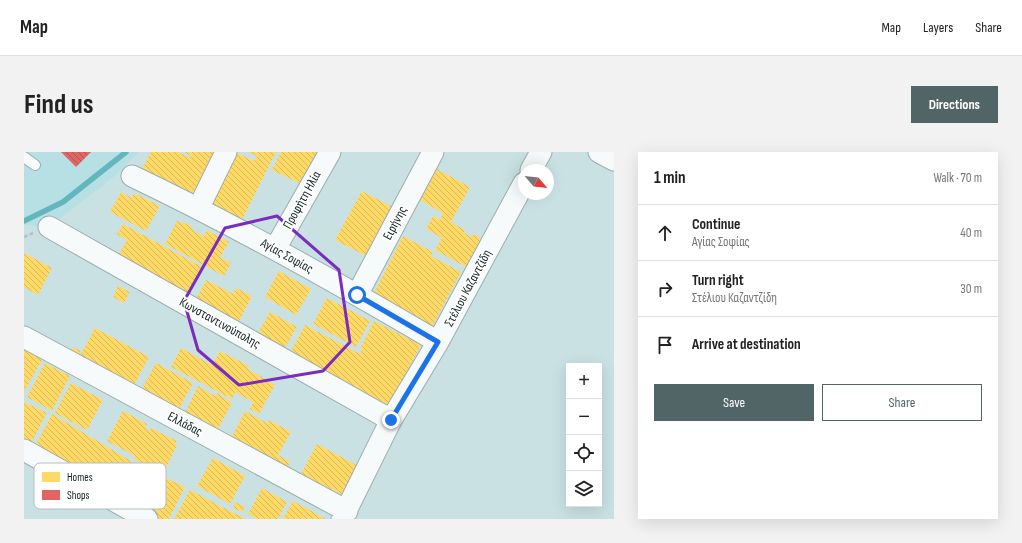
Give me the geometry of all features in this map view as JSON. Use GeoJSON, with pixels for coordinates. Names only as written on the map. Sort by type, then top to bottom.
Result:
{"type":"FeatureCollection","features":[{"type":"Feature","properties":{"kind":"street"},"geometry":{"type":"LineString","coordinates":[[199,207],[226,152]]}},
{"type":"Feature","properties":{"kind":"street","name":"Προφήτη Ηλία"},"geometry":{"type":"LineString","coordinates":[[275,249],[330,152]]}},
{"type":"Feature","properties":{"kind":"street","name":"Ειρήνης"},"geometry":{"type":"LineString","coordinates":[[357,295],[432,152]]}},
{"type":"Feature","properties":{"kind":"street"},"geometry":{"type":"LineString","coordinates":[[534,164],[541,152]]}},
{"type":"Feature","properties":{"kind":"street"},"geometry":{"type":"LineString","coordinates":[[599,152],[614,160]]}},
{"type":"Feature","properties":{"kind":"street","name":"Αγίας Σοφίας"},"geometry":{"type":"LineString","coordinates":[[132,176],[199,207],[438,342]]}},
{"type":"Feature","properties":{"kind":"street","name":"Στέλιου Καζαντζίδη"},"geometry":{"type":"LineString","coordinates":[[344,515],[391,420],[438,342],[518,194]]}},
{"type":"Feature","properties":{"kind":"street","name":"Κωνσταντινούπολης"},"geometry":{"type":"LineString","coordinates":[[49,227],[391,420]]}},
{"type":"Feature","properties":{"kind":"street","name":"Ελλάδας"},"geometry":{"type":"LineString","coordinates":[[24,337],[344,515]]}},
{"type":"Feature","properties":{"kind":"street"},"geometry":{"type":"LineString","coordinates":[[24,450],[47,463]]}},
{"type":"Feature","properties":{"kind":"street"},"geometry":{"type":"LineString","coordinates":[[129,509],[147,519]]}},
{"type":"Feature","properties":{"kind":"lane"},"geometry":{"type":"LineString","coordinates":[[24,156],[34,165]]}},
{"type":"Feature","properties":{"kind":"highlighted area"},"geometry":{"type":"Polygon","coordinates":[[[277,216],[339,270],[350,342],[323,371],[239,385],[198,350],[184,301],[225,228],[277,216]]]}},
{"type":"Feature","properties":{"kind":"shaded area"},"geometry":{"type":"Polygon","coordinates":[[[24,152],[139,152],[115,176],[49,227],[24,225],[24,152]]]}},
{"type":"Feature","properties":{"kind":"building: Homes"},"geometry":{"type":"Polygon","coordinates":[[[151,152],[178,152],[190,158],[191,156],[184,152],[220,152],[199,201],[140,173],[151,152]]]}},
{"type":"Feature","properties":{"kind":"building: Homes"},"geometry":{"type":"Polygon","coordinates":[[[235,152],[254,161],[257,156],[248,152],[276,152],[240,224],[205,206],[235,152]]]}},
{"type":"Feature","properties":{"kind":"building: Homes"},"geometry":{"type":"Polygon","coordinates":[[[281,152],[317,152],[301,184],[272,170],[281,152]]]}},
{"type":"Feature","properties":{"kind":"building: Homes"},"geometry":{"type":"Polygon","coordinates":[[[435,168],[470,187],[451,222],[465,230],[464,233],[472,237],[474,234],[484,240],[468,268],[435,250],[442,238],[426,229],[433,216],[440,220],[443,213],[418,199],[435,168]]]}},
{"type":"Feature","properties":{"kind":"building: Homes"},"geometry":{"type":"Polygon","coordinates":[[[362,191],[396,209],[370,258],[335,240],[362,191]]]}},
{"type":"Feature","properties":{"kind":"building: Homes"},"geometry":{"type":"Polygon","coordinates":[[[121,192],[132,198],[134,193],[160,206],[146,231],[110,212],[121,192]]]}},
{"type":"Feature","properties":{"kind":"building: Homes"},"geometry":{"type":"Polygon","coordinates":[[[177,221],[190,225],[194,231],[204,236],[207,230],[229,242],[220,257],[231,263],[224,276],[165,244],[177,221]]]}},
{"type":"Feature","properties":{"kind":"building: Homes"},"geometry":{"type":"Polygon","coordinates":[[[123,224],[202,267],[186,297],[118,256],[127,240],[117,234],[123,224]]]}},
{"type":"Feature","properties":{"kind":"building: Homes"},"geometry":{"type":"Polygon","coordinates":[[[403,236],[433,252],[431,256],[461,272],[430,331],[370,301],[403,236]]]}},
{"type":"Feature","properties":{"kind":"building: Homes"},"geometry":{"type":"Polygon","coordinates":[[[24,253],[52,268],[38,295],[24,287],[24,253]]]}},
{"type":"Feature","properties":{"kind":"building: Homes"},"geometry":{"type":"Polygon","coordinates":[[[279,271],[311,289],[296,315],[265,297],[279,271]]]}},
{"type":"Feature","properties":{"kind":"building: Homes"},"geometry":{"type":"Polygon","coordinates":[[[206,280],[233,294],[236,288],[252,296],[235,329],[194,303],[206,280]]]}},
{"type":"Feature","properties":{"kind":"building: Homes"},"geometry":{"type":"Polygon","coordinates":[[[118,286],[130,292],[124,303],[113,297],[118,286]]]}},
{"type":"Feature","properties":{"kind":"building: Homes"},"geometry":{"type":"Polygon","coordinates":[[[327,298],[370,321],[356,347],[313,324],[327,298]]]}},
{"type":"Feature","properties":{"kind":"building: Homes"},"geometry":{"type":"Polygon","coordinates":[[[270,312],[297,327],[285,348],[258,333],[270,312]]]}},
{"type":"Feature","properties":{"kind":"building: Homes"},"geometry":{"type":"Polygon","coordinates":[[[374,321],[421,345],[386,411],[342,388],[346,382],[290,353],[305,325],[360,354],[362,350],[360,349],[374,321]]]}},
{"type":"Feature","properties":{"kind":"building: Homes"},"geometry":{"type":"Polygon","coordinates":[[[95,328],[149,357],[131,391],[80,356],[95,328]]]}},
{"type":"Feature","properties":{"kind":"building: Homes"},"geometry":{"type":"Polygon","coordinates":[[[24,347],[43,358],[24,392],[24,347]]]}},
{"type":"Feature","properties":{"kind":"building: Homes"},"geometry":{"type":"Polygon","coordinates":[[[73,347],[81,351],[75,363],[67,358],[73,347]]]}},
{"type":"Feature","properties":{"kind":"building: Homes"},"geometry":{"type":"Polygon","coordinates":[[[181,348],[212,365],[220,351],[249,366],[248,369],[275,385],[259,414],[250,409],[253,402],[235,392],[232,399],[171,367],[181,348]]]}},
{"type":"Feature","properties":{"kind":"building: Homes"},"geometry":{"type":"Polygon","coordinates":[[[45,363],[70,376],[52,411],[27,397],[45,363]]]}},
{"type":"Feature","properties":{"kind":"building: Homes"},"geometry":{"type":"Polygon","coordinates":[[[156,363],[193,383],[175,417],[140,392],[156,363]]]}},
{"type":"Feature","properties":{"kind":"building: Homes"},"geometry":{"type":"Polygon","coordinates":[[[71,383],[103,400],[87,430],[55,413],[71,383]]]}},
{"type":"Feature","properties":{"kind":"building: Homes"},"geometry":{"type":"Polygon","coordinates":[[[198,386],[215,396],[217,393],[232,403],[215,434],[185,413],[198,386]]]}},
{"type":"Feature","properties":{"kind":"building: Homes"},"geometry":{"type":"Polygon","coordinates":[[[24,402],[47,413],[28,449],[24,447],[24,402]]]}},
{"type":"Feature","properties":{"kind":"building: Homes"},"geometry":{"type":"Polygon","coordinates":[[[123,411],[147,424],[145,428],[150,430],[151,428],[177,441],[175,444],[177,445],[166,468],[166,463],[142,463],[134,459],[135,456],[107,441],[123,411]]]}},
{"type":"Feature","properties":{"kind":"building: Homes"},"geometry":{"type":"Polygon","coordinates":[[[245,411],[267,423],[269,420],[291,432],[278,455],[290,462],[284,474],[231,439],[245,411]]]}},
{"type":"Feature","properties":{"kind":"building: Homes"},"geometry":{"type":"Polygon","coordinates":[[[52,414],[134,463],[52,463],[32,452],[52,414]]]}},
{"type":"Feature","properties":{"kind":"building: Homes"},"geometry":{"type":"Polygon","coordinates":[[[317,444],[358,466],[343,495],[323,485],[320,491],[312,487],[315,481],[301,474],[317,444]]]}},
{"type":"Feature","properties":{"kind":"building: Homes"},"geometry":{"type":"Polygon","coordinates":[[[213,458],[245,476],[230,504],[197,486],[213,458]]]}},
{"type":"Feature","properties":{"kind":"building: Homes"},"geometry":{"type":"Polygon","coordinates":[[[166,478],[185,487],[169,519],[155,519],[137,509],[166,509],[166,478]]]}},
{"type":"Feature","properties":{"kind":"building: Homes"},"geometry":{"type":"Polygon","coordinates":[[[262,488],[287,502],[278,519],[257,519],[248,514],[262,488]]]}},
{"type":"Feature","properties":{"kind":"building: Homes"},"geometry":{"type":"Polygon","coordinates":[[[190,490],[220,506],[246,519],[174,519],[190,490]]]}},
{"type":"Feature","properties":{"kind":"building: Homes"},"geometry":{"type":"Polygon","coordinates":[[[293,501],[326,519],[283,519],[293,501]]]}},
{"type":"Feature","properties":{"kind":"building: Homes"},"geometry":{"type":"Polygon","coordinates":[[[235,502],[245,507],[242,512],[233,508],[235,502]]]}},
{"type":"Feature","properties":{"kind":"building: Shops"},"geometry":{"type":"Polygon","coordinates":[[[61,152],[91,152],[76,167],[61,152]]]}},
{"type":"Feature","properties":{"kind":"waterway"},"geometry":{"type":"LineString","coordinates":[[24,221],[63,202],[126,152]]}},
{"type":"Feature","properties":{"kind":"route"},"geometry":{"type":"LineString","coordinates":[[357,295],[438,342],[391,420]]}}]}
